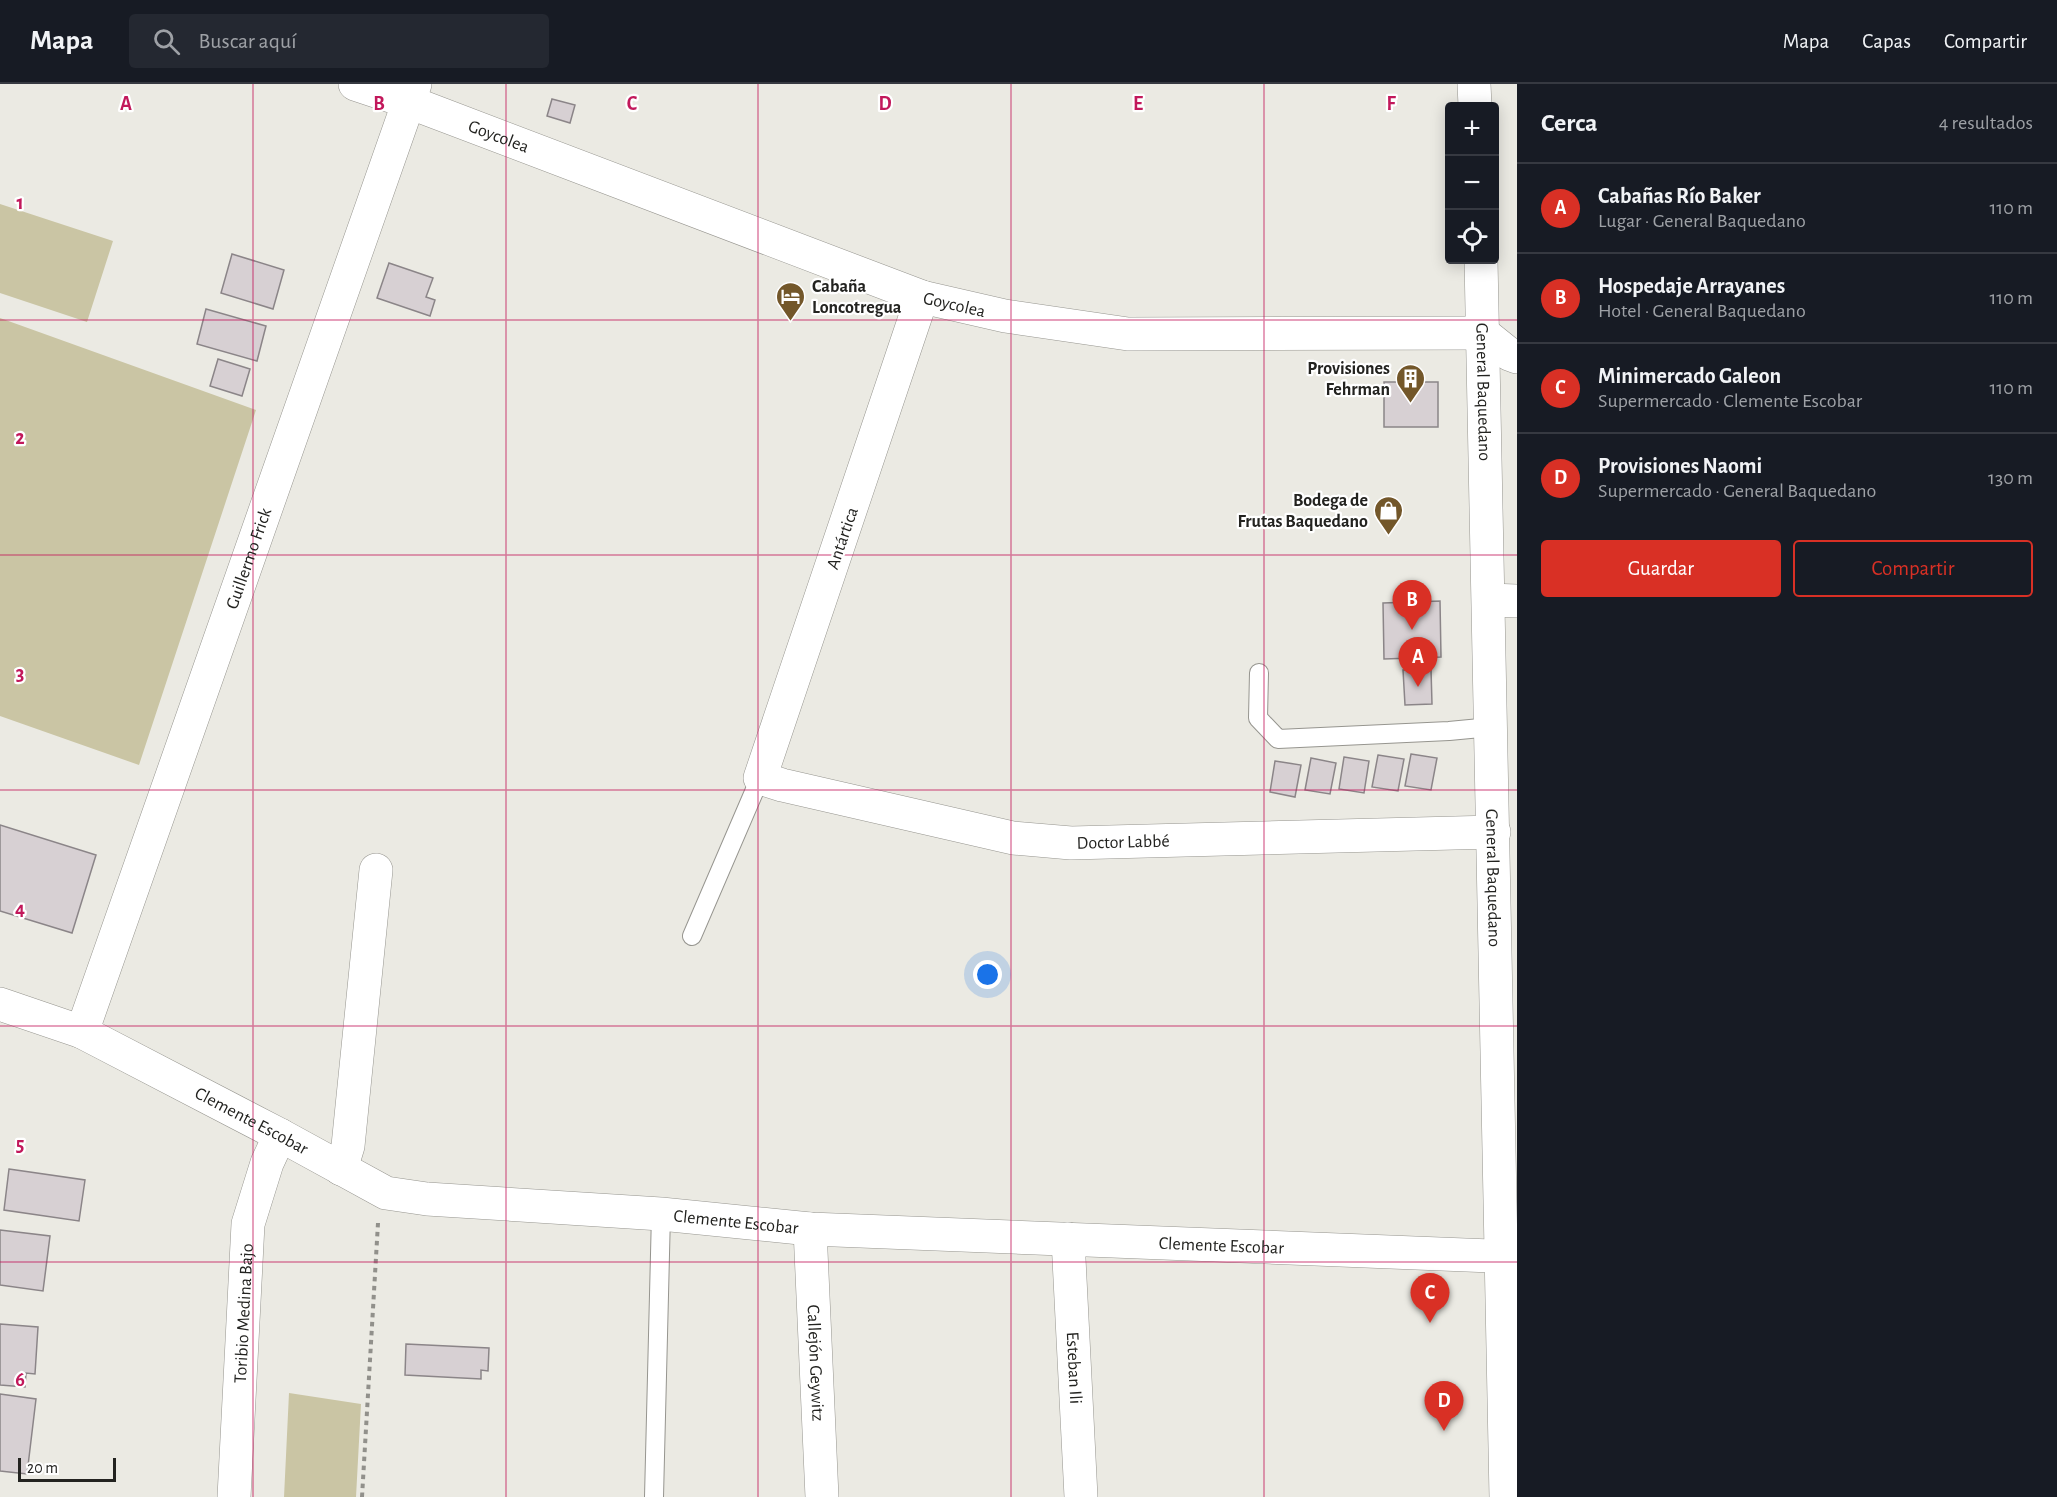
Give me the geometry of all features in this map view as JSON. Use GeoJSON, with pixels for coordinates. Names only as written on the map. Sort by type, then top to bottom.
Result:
{"type":"FeatureCollection","features":[{"type":"Feature","properties":{"kind":"street","name":"Goycolea"},"geometry":{"type":"LineString","coordinates":[[355,84],[412,93],[922,297],[1005,316],[1128,334],[1484,333]]}},
{"type":"Feature","properties":{"kind":"street"},"geometry":{"type":"LineString","coordinates":[[1474,84],[1475,102]]}},
{"type":"Feature","properties":{"kind":"street","name":"Guillermo Frick"},"geometry":{"type":"LineString","coordinates":[[82,1032],[412,93]]}},
{"type":"Feature","properties":{"kind":"street","name":"General Baquedano"},"geometry":{"type":"LineString","coordinates":[[1481,264],[1503,600],[1491,726],[1509,1257],[1506,1497]]}},
{"type":"Feature","properties":{"kind":"street","name":"Antártica"},"geometry":{"type":"LineString","coordinates":[[760,778],[922,297]]}},
{"type":"Feature","properties":{"kind":"street"},"geometry":{"type":"LineString","coordinates":[[1484,333],[1509,354],[1517,357]]}},
{"type":"Feature","properties":{"kind":"street","name":"Doctor Labbé"},"geometry":{"type":"LineString","coordinates":[[760,778],[1013,838],[1071,843],[1494,832]]}},
{"type":"Feature","properties":{"kind":"street"},"geometry":{"type":"LineString","coordinates":[[341,1169],[348,1146],[376,870]]}},
{"type":"Feature","properties":{"kind":"street","name":"Clemente Escobar"},"geometry":{"type":"LineString","coordinates":[[0,1004],[82,1032],[280,1135],[386,1194],[427,1200],[661,1214],[810,1229],[1509,1257]]}},
{"type":"Feature","properties":{"kind":"street","name":"Toribio Medina Bajo"},"geometry":{"type":"LineString","coordinates":[[234,1497],[248,1224],[267,1163],[280,1135]]}},
{"type":"Feature","properties":{"kind":"street","name":"Callejón Geywitz"},"geometry":{"type":"LineString","coordinates":[[810,1229],[822,1497]]}},
{"type":"Feature","properties":{"kind":"street","name":"Esteban Ili"},"geometry":{"type":"LineString","coordinates":[[1068,1239],[1081,1497]]}},
{"type":"Feature","properties":{"kind":"lane"},"geometry":{"type":"LineString","coordinates":[[1259,673],[1258,718],[1278,739],[1449,731],[1491,726]]}},
{"type":"Feature","properties":{"kind":"lane"},"geometry":{"type":"LineString","coordinates":[[692,936],[760,778]]}},
{"type":"Feature","properties":{"kind":"lane"},"geometry":{"type":"LineString","coordinates":[[654,1497],[661,1214]]}},
{"type":"Feature","properties":{"kind":"path"},"geometry":{"type":"LineString","coordinates":[[362,1497],[377,1226],[386,1194]]}},
{"type":"Feature","properties":{"kind":"shaded area"},"geometry":{"type":"Polygon","coordinates":[[[0,204],[113,241],[87,322],[0,293],[0,204]]]}},
{"type":"Feature","properties":{"kind":"shaded area"},"geometry":{"type":"Polygon","coordinates":[[[0,318],[256,410],[139,765],[0,716],[0,318]]]}},
{"type":"Feature","properties":{"kind":"shaded area"},"geometry":{"type":"Polygon","coordinates":[[[289,1393],[361,1404],[356,1497],[284,1497],[289,1393]]]}},
{"type":"Feature","properties":{"kind":"building"},"geometry":{"type":"Polygon","coordinates":[[[552,99],[575,105],[570,123],[547,116],[552,99]]]}},
{"type":"Feature","properties":{"kind":"building"},"geometry":{"type":"Polygon","coordinates":[[[232,254],[284,270],[273,309],[221,293],[232,254]]]}},
{"type":"Feature","properties":{"kind":"building"},"geometry":{"type":"Polygon","coordinates":[[[389,263],[433,278],[426,297],[435,300],[430,316],[377,298],[389,263]]]}},
{"type":"Feature","properties":{"kind":"building"},"geometry":{"type":"Polygon","coordinates":[[[206,309],[266,326],[257,361],[197,344],[206,309]]]}},
{"type":"Feature","properties":{"kind":"building"},"geometry":{"type":"Polygon","coordinates":[[[218,359],[250,369],[242,396],[210,386],[218,359]]]}},
{"type":"Feature","properties":{"kind":"building","name":"Provisiones Fehrman"},"geometry":{"type":"Polygon","coordinates":[[[1384,382],[1438,382],[1438,427],[1384,427],[1384,382]]]}},
{"type":"Feature","properties":{"kind":"building"},"geometry":{"type":"Polygon","coordinates":[[[1440,601],[1441,657],[1384,659],[1383,603],[1440,601]]]}},
{"type":"Feature","properties":{"kind":"building"},"geometry":{"type":"Polygon","coordinates":[[[1431,669],[1432,704],[1405,705],[1403,670],[1431,669]]]}},
{"type":"Feature","properties":{"kind":"building"},"geometry":{"type":"Polygon","coordinates":[[[1411,754],[1437,758],[1431,790],[1405,786],[1411,754]]]}},
{"type":"Feature","properties":{"kind":"building"},"geometry":{"type":"Polygon","coordinates":[[[1378,755],[1404,759],[1398,791],[1372,787],[1378,755]]]}},
{"type":"Feature","properties":{"kind":"building"},"geometry":{"type":"Polygon","coordinates":[[[1344,757],[1369,761],[1364,793],[1339,789],[1344,757]]]}},
{"type":"Feature","properties":{"kind":"building"},"geometry":{"type":"Polygon","coordinates":[[[1311,758],[1336,763],[1330,794],[1305,790],[1311,758]]]}},
{"type":"Feature","properties":{"kind":"building"},"geometry":{"type":"Polygon","coordinates":[[[1275,761],[1301,765],[1295,797],[1270,792],[1275,761]]]}},
{"type":"Feature","properties":{"kind":"building"},"geometry":{"type":"Polygon","coordinates":[[[0,825],[96,855],[72,933],[0,911],[0,825]]]}},
{"type":"Feature","properties":{"kind":"building"},"geometry":{"type":"Polygon","coordinates":[[[9,1169],[85,1180],[79,1221],[4,1210],[9,1169]]]}},
{"type":"Feature","properties":{"kind":"building"},"geometry":{"type":"Polygon","coordinates":[[[0,1230],[50,1236],[43,1291],[0,1285],[0,1230]]]}},
{"type":"Feature","properties":{"kind":"building"},"geometry":{"type":"Polygon","coordinates":[[[0,1324],[38,1327],[35,1374],[26,1373],[25,1387],[0,1385],[0,1324]]]}},
{"type":"Feature","properties":{"kind":"building"},"geometry":{"type":"Polygon","coordinates":[[[406,1344],[489,1348],[488,1371],[481,1370],[481,1379],[405,1375],[406,1344]]]}},
{"type":"Feature","properties":{"kind":"building"},"geometry":{"type":"Polygon","coordinates":[[[0,1394],[36,1399],[27,1474],[0,1471],[0,1394]]]}},
{"type":"Feature","properties":{"kind":"place","name":"Cabaña Loncotregua"},"geometry":{"type":"Point","coordinates":[791,322]}},
{"type":"Feature","properties":{"kind":"place","name":"Provisiones Fehrman"},"geometry":{"type":"Point","coordinates":[1411,404]}},
{"type":"Feature","properties":{"kind":"place","name":"Bodega de Frutas Baquedano"},"geometry":{"type":"Point","coordinates":[1389,536]}},
{"type":"Feature","properties":{"kind":"place","name":"Hospedaje Arrayanes"},"geometry":{"type":"Point","coordinates":[1412,630]}},
{"type":"Feature","properties":{"kind":"place","name":"Cabañas Río Baker"},"geometry":{"type":"Point","coordinates":[1418,687]}},
{"type":"Feature","properties":{"kind":"place","name":"Minimercado Galeon"},"geometry":{"type":"Point","coordinates":[1430,1323]}},
{"type":"Feature","properties":{"kind":"place","name":"Provisiones Naomi"},"geometry":{"type":"Point","coordinates":[1444,1431]}}]}
